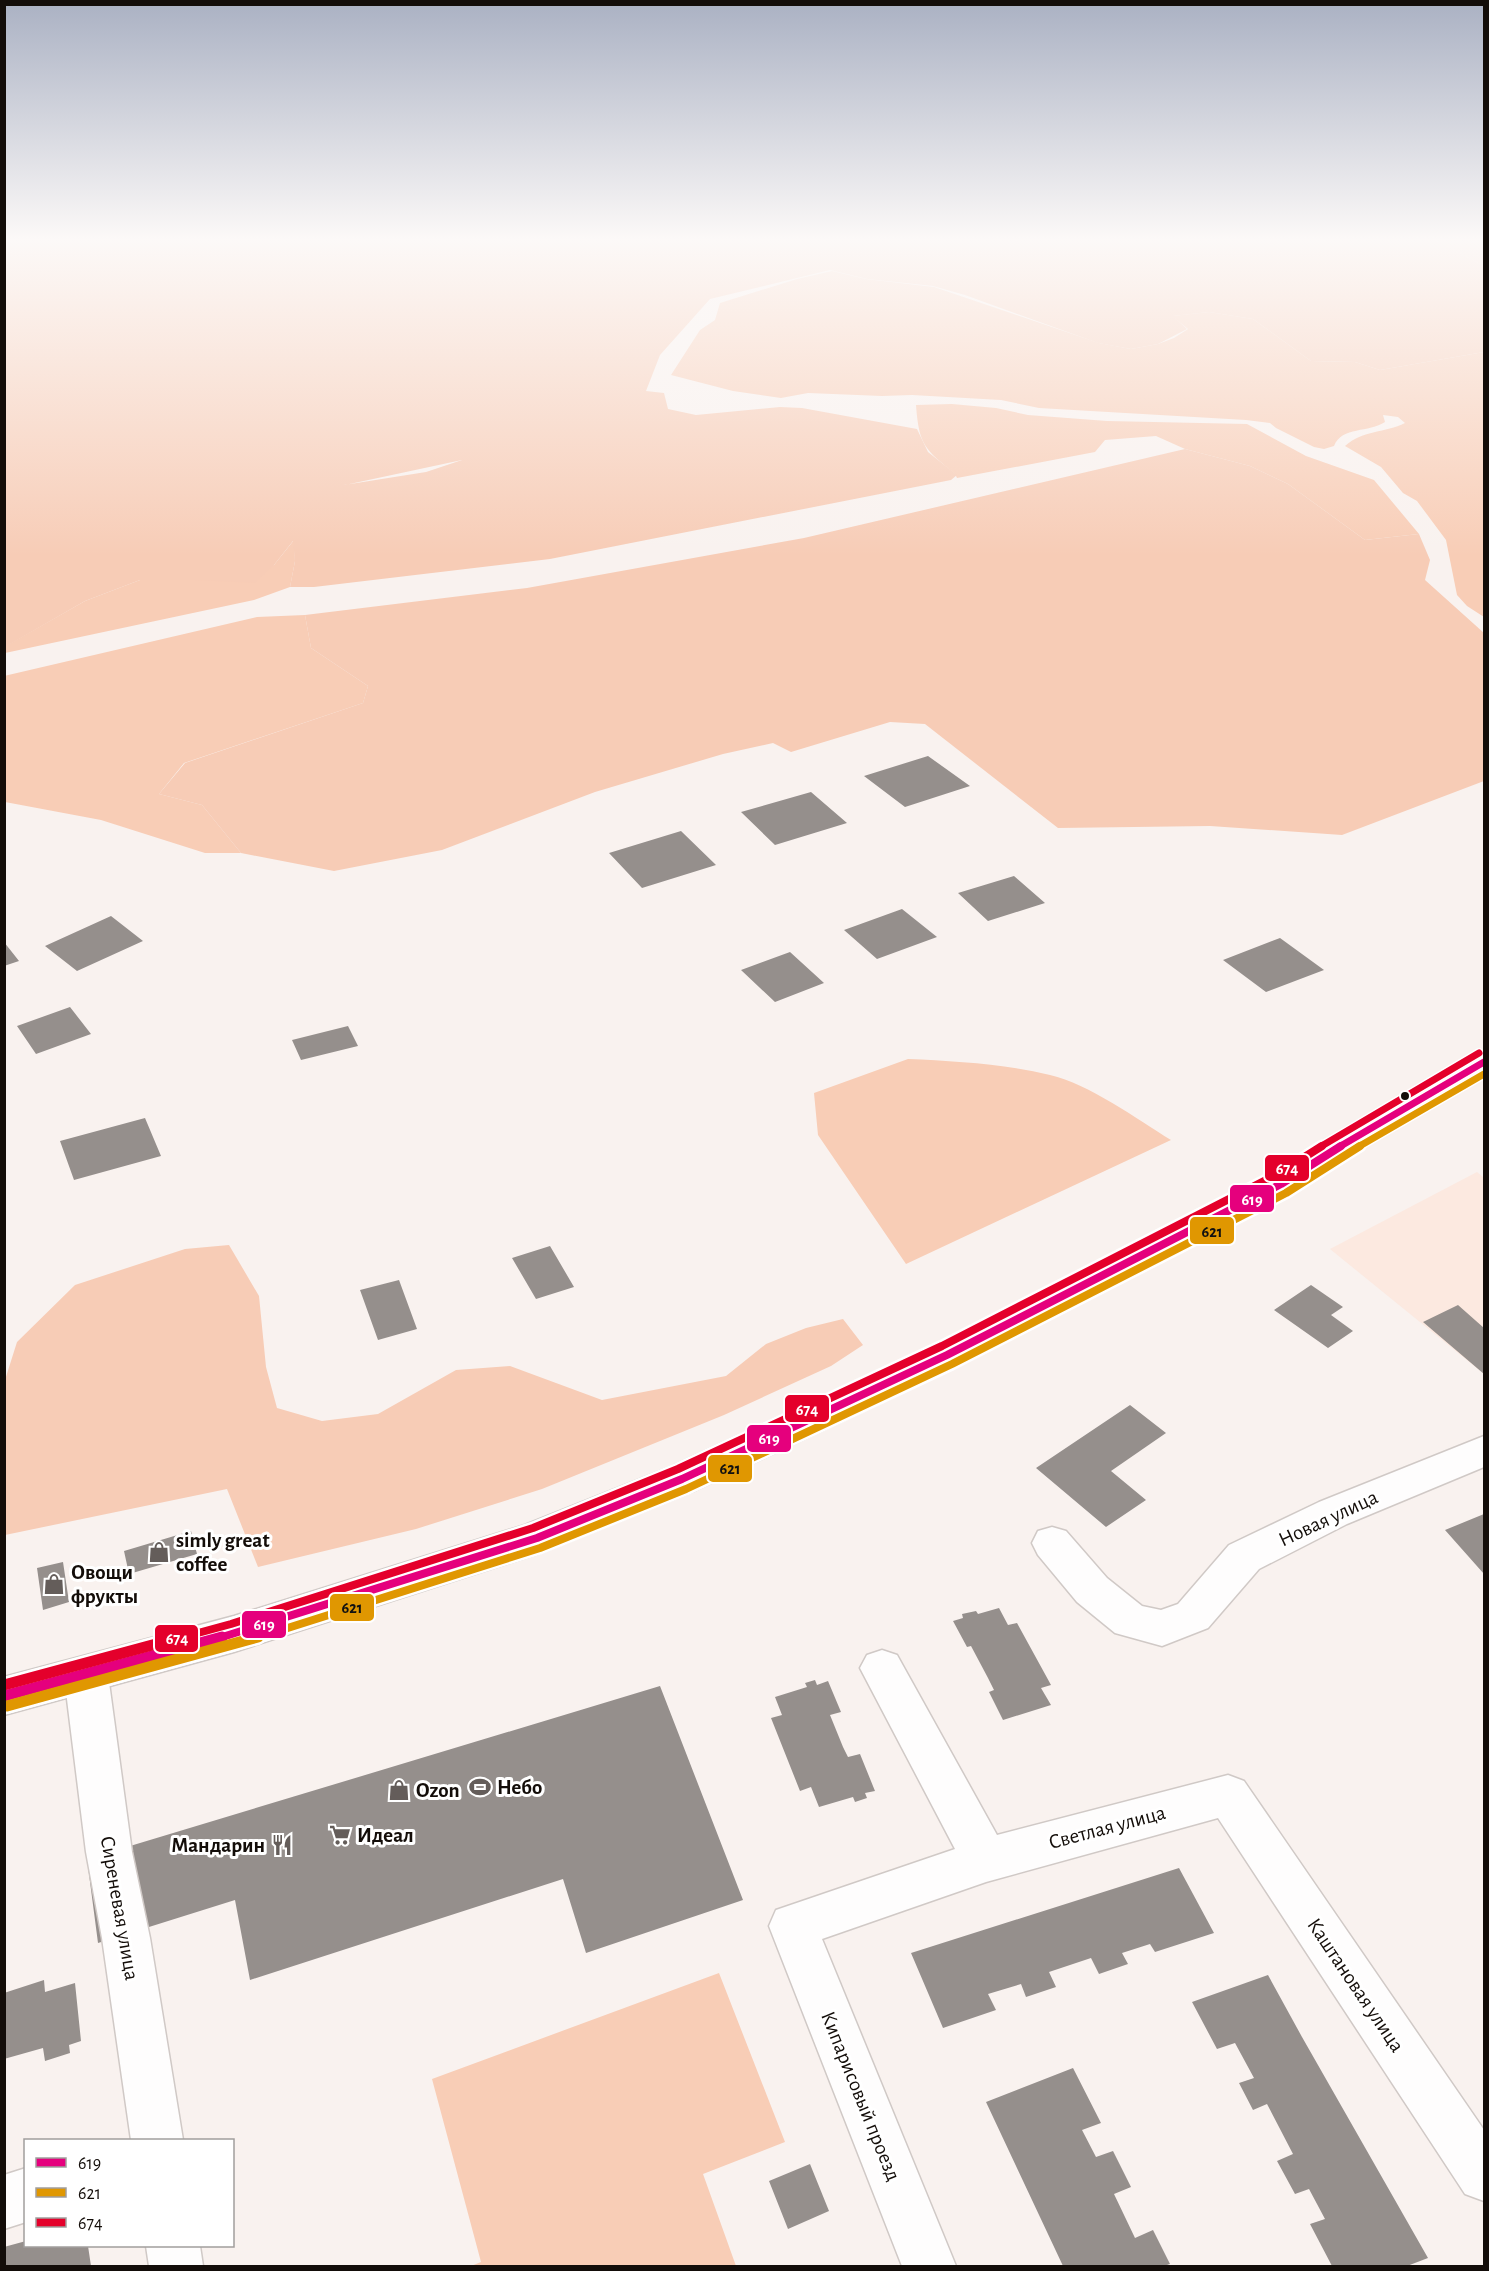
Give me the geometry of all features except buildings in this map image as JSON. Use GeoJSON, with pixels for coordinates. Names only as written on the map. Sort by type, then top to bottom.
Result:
{"type":"FeatureCollection","features":[{"type":"Feature","properties":{"kind":"street"},"geometry":{"type":"LineString","coordinates":[[4,1696],[234,1634],[537,1538],[682,1479],[947,1355],[1271,1189],[1485,1062]]}},
{"type":"Feature","properties":{"kind":"street","name":"Новая улица"},"geometry":{"type":"LineString","coordinates":[[1052,1543],[1092,1590],[1130,1621],[1162,1628],[1193,1616],[1244,1557],[1332,1513],[1485,1451]]}},
{"type":"Feature","properties":{"kind":"street"},"geometry":{"type":"LineString","coordinates":[[882,1668],[986,1860]]}},
{"type":"Feature","properties":{"kind":"street","name":"Сиреневая улица"},"geometry":{"type":"LineString","coordinates":[[86,1675],[109,1851],[126,1938],[157,2139]]}},
{"type":"Feature","properties":{"kind":"street","name":"Светлая улица"},"geometry":{"type":"LineString","coordinates":[[794,1926],[986,1860],[1228,1795]]}},
{"type":"Feature","properties":{"kind":"street","name":"Каштановая улица"},"geometry":{"type":"LineString","coordinates":[[1228,1795],[1485,2175]]}},
{"type":"Feature","properties":{"kind":"street","name":"Кипарисовый проезд"},"geometry":{"type":"LineString","coordinates":[[794,1926],[929,2266]]}},
{"type":"Feature","properties":{"kind":"street"},"geometry":{"type":"LineString","coordinates":[[4,2202],[24,2196]]}},
{"type":"Feature","properties":{"kind":"street"},"geometry":{"type":"LineString","coordinates":[[173,2247],[176,2266]]}},
{"type":"Feature","properties":{"kind":"shaded area"},"geometry":{"type":"Polygon","coordinates":[[[5,344],[670,344],[660,355],[646,391],[664,393],[668,409],[696,415],[780,407],[802,408],[917,429],[928,452],[957,475],[951,480],[550,559],[314,587],[290,587],[295,561],[293,541],[274,565],[255,583],[140,580],[85,601],[5,647],[5,344]],[[462,460],[348,484],[426,472],[462,460]]]}},
{"type":"Feature","properties":{"kind":"shaded area"},"geometry":{"type":"Polygon","coordinates":[[[691,344],[1104,344],[1131,349],[1158,344],[1287,344],[1311,361],[1355,362],[1380,370],[1484,352],[1484,617],[1467,606],[1457,595],[1446,540],[1417,501],[1403,493],[1381,467],[1345,446],[1359,437],[1405,423],[1398,417],[1383,415],[1385,422],[1343,435],[1334,446],[1324,449],[1314,447],[1270,423],[1246,420],[1039,408],[1001,400],[912,395],[808,393],[781,398],[733,391],[671,375],[691,344]]]}},
{"type":"Feature","properties":{"kind":"shaded area"},"geometry":{"type":"Polygon","coordinates":[[[1103,344],[1158,344],[1131,349],[1103,344]]]}},
{"type":"Feature","properties":{"kind":"shaded area"},"geometry":{"type":"Polygon","coordinates":[[[1287,344],[1484,344],[1484,352],[1380,370],[1355,362],[1311,361],[1287,344]]]}},
{"type":"Feature","properties":{"kind":"shaded area"},"geometry":{"type":"Polygon","coordinates":[[[952,404],[996,408],[1028,415],[1107,421],[1247,424],[1306,456],[1374,480],[1419,534],[1365,540],[1288,484],[1250,466],[1185,449],[1156,436],[1105,440],[1095,452],[957,478],[925,446],[919,430],[916,405],[952,404]]]}},
{"type":"Feature","properties":{"kind":"shaded area"},"geometry":{"type":"Polygon","coordinates":[[[1185,449],[1250,466],[1288,484],[1365,540],[1419,534],[1430,560],[1425,580],[1484,633],[1484,781],[1342,835],[1210,826],[1058,828],[925,724],[890,722],[791,752],[773,743],[723,754],[595,792],[442,850],[334,871],[241,853],[202,805],[159,794],[185,763],[363,703],[368,686],[311,648],[305,615],[527,588],[804,538],[1185,449]]]}},
{"type":"Feature","properties":{"kind":"shaded area"},"geometry":{"type":"Polygon","coordinates":[[[294,540],[295,561],[290,587],[254,600],[5,653],[4,647],[85,601],[140,580],[195,580],[274,565],[294,540]]]}},
{"type":"Feature","properties":{"kind":"shaded area"},"geometry":{"type":"Polygon","coordinates":[[[305,615],[311,648],[368,686],[363,703],[184,763],[159,794],[202,805],[241,853],[205,853],[101,820],[5,802],[4,676],[257,617],[305,615]]]}},
{"type":"Feature","properties":{"kind":"shaded area"},"geometry":{"type":"Polygon","coordinates":[[[908,1059],[997,1066],[1050,1075],[1081,1086],[1171,1140],[906,1264],[818,1135],[814,1093],[908,1059]]]}},
{"type":"Feature","properties":{"kind":"shaded area"},"geometry":{"type":"Polygon","coordinates":[[[1477,1172],[1484,1178],[1484,1374],[1330,1249],[1477,1172]]]}},
{"type":"Feature","properties":{"kind":"shaded area"},"geometry":{"type":"Polygon","coordinates":[[[229,1245],[259,1296],[266,1367],[277,1408],[322,1421],[378,1414],[456,1370],[510,1366],[602,1400],[726,1376],[766,1344],[806,1328],[843,1319],[863,1345],[831,1366],[724,1415],[542,1489],[416,1529],[258,1567],[227,1489],[5,1535],[5,1380],[17,1342],[75,1285],[185,1249],[229,1245]]]}},
{"type":"Feature","properties":{"kind":"shaded area"},"geometry":{"type":"Polygon","coordinates":[[[719,1973],[785,2142],[703,2174],[736,2266],[471,2266],[481,2262],[432,2079],[719,1973]]]}},
{"type":"Feature","properties":{"kind":"transit line","name":"674"},"geometry":{"type":"LineString","coordinates":[[4,1685],[231,1624],[533,1528],[678,1469],[942,1346],[1276,1175],[1358,1123],[1479,1053]]}},
{"type":"Feature","properties":{"kind":"transit line","name":"619"},"geometry":{"type":"LineString","coordinates":[[4,1696],[234,1634],[537,1538],[682,1479],[947,1355],[1281,1184],[1363,1132],[1484,1062]]}},
{"type":"Feature","properties":{"kind":"transit line","name":"621"},"geometry":{"type":"LineString","coordinates":[[7,1706],[237,1644],[540,1548],[686,1489],[952,1364],[1286,1193],[1368,1141],[1484,1074]]}},
{"type":"Feature","properties":{"kind":"place","name":"simly great coffee"},"geometry":{"type":"Point","coordinates":[159,1552]}},
{"type":"Feature","properties":{"kind":"place","name":"Овощи фрукты"},"geometry":{"type":"Point","coordinates":[54,1584]}},
{"type":"Feature","properties":{"kind":"place","name":"Небо"},"geometry":{"type":"Point","coordinates":[480,1787]}},
{"type":"Feature","properties":{"kind":"place","name":"Ozon"},"geometry":{"type":"Point","coordinates":[399,1790]}},
{"type":"Feature","properties":{"kind":"place","name":"Идеал"},"geometry":{"type":"Point","coordinates":[340,1835]}},
{"type":"Feature","properties":{"kind":"place","name":"Мандарин"},"geometry":{"type":"Point","coordinates":[282,1845]}}]}
